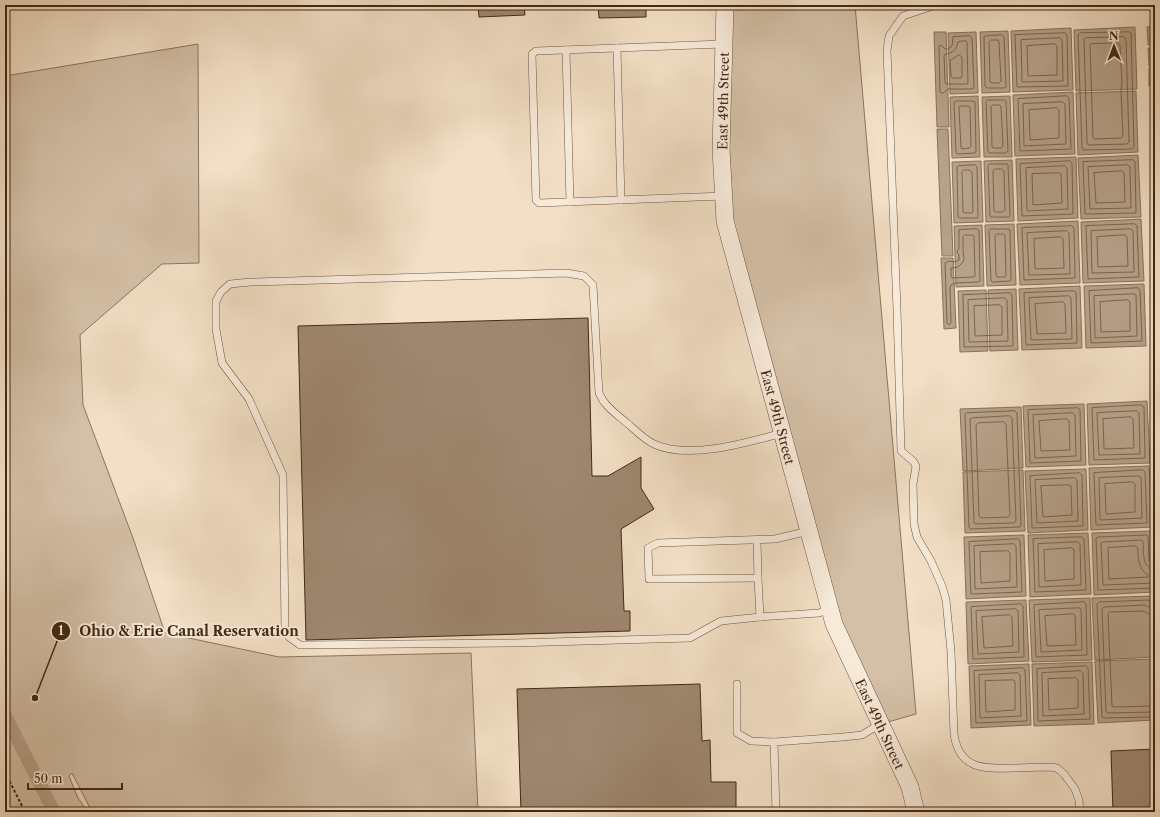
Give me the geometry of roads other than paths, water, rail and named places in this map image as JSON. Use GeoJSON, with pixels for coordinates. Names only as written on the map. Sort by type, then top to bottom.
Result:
{"type":"FeatureCollection","features":[{"type":"Feature","properties":{"kind":"street","name":"East 49th Street"},"geometry":{"type":"LineString","coordinates":[[724,5],[721,148],[725,221],[834,624],[910,788],[916,812]]}},
{"type":"Feature","properties":{"kind":"lane"},"geometry":{"type":"LineString","coordinates":[[971,5],[933,6],[903,16],[889,36],[887,51],[901,451],[913,461],[916,466],[912,484],[914,524],[917,537],[931,561],[942,586],[946,600],[951,651],[954,734],[960,753],[968,762],[980,767],[991,769],[1057,768],[1064,774],[1075,789],[1079,800],[1080,812]]}},
{"type":"Feature","properties":{"kind":"lane"},"geometry":{"type":"LineString","coordinates":[[724,44],[536,51],[532,54],[536,200],[539,203],[724,196]]}},
{"type":"Feature","properties":{"kind":"lane"},"geometry":{"type":"LineString","coordinates":[[617,48],[621,200]]}},
{"type":"Feature","properties":{"kind":"lane"},"geometry":{"type":"LineString","coordinates":[[566,50],[570,202]]}},
{"type":"Feature","properties":{"kind":"lane"},"geometry":{"type":"LineString","coordinates":[[782,433],[755,441],[716,448],[689,450],[669,449],[653,444],[630,426],[605,404],[599,393],[593,285],[584,276],[566,273],[251,282],[230,284],[221,292],[216,301],[216,329],[222,363],[249,399],[283,475],[285,628],[289,638],[300,645],[514,643],[690,638],[722,621],[819,613],[830,609]]}},
{"type":"Feature","properties":{"kind":"lane"},"geometry":{"type":"LineString","coordinates":[[758,578],[649,579],[648,548],[658,543],[774,539],[809,531]]}},
{"type":"Feature","properties":{"kind":"lane"},"geometry":{"type":"LineString","coordinates":[[757,540],[760,617]]}},
{"type":"Feature","properties":{"kind":"lane"},"geometry":{"type":"LineString","coordinates":[[737,684],[737,733],[751,741],[774,742],[843,738],[862,735],[880,724]]}},
{"type":"Feature","properties":{"kind":"lane"},"geometry":{"type":"LineString","coordinates":[[774,742],[776,812]]}},
{"type":"Feature","properties":{"kind":"water"},"geometry":{"type":"Polygon","coordinates":[[[1155,26],[1155,44],[1148,45],[1147,27],[1155,26]]]}},
{"type":"Feature","properties":{"kind":"water"},"geometry":{"type":"Polygon","coordinates":[[[1135,27],[1137,89],[1076,91],[1074,30],[1135,27]]]}},
{"type":"Feature","properties":{"kind":"water"},"geometry":{"type":"Polygon","coordinates":[[[1071,28],[1073,90],[1013,92],[1011,31],[1071,28]]]}},
{"type":"Feature","properties":{"kind":"water"},"geometry":{"type":"Polygon","coordinates":[[[1008,31],[1010,92],[982,93],[980,32],[1008,31]]]}},
{"type":"Feature","properties":{"kind":"water"},"geometry":{"type":"Polygon","coordinates":[[[934,32],[946,32],[949,127],[937,127],[934,32]]]}},
{"type":"Feature","properties":{"kind":"water"},"geometry":{"type":"Polygon","coordinates":[[[976,32],[978,93],[950,94],[948,33],[976,32]]]}},
{"type":"Feature","properties":{"kind":"water"},"geometry":{"type":"Polygon","coordinates":[[[1148,48],[1155,48],[1155,66],[1149,66],[1148,48]]]}},
{"type":"Feature","properties":{"kind":"water"},"geometry":{"type":"Polygon","coordinates":[[[1149,68],[1155,68],[1155,86],[1149,86],[1149,68]]]}},
{"type":"Feature","properties":{"kind":"water"},"geometry":{"type":"Polygon","coordinates":[[[1136,91],[1138,152],[1078,155],[1076,93],[1136,91]]]}},
{"type":"Feature","properties":{"kind":"water"},"geometry":{"type":"Polygon","coordinates":[[[1073,92],[1075,154],[1015,156],[1013,95],[1073,92]]]}},
{"type":"Feature","properties":{"kind":"water"},"geometry":{"type":"Polygon","coordinates":[[[978,96],[980,157],[952,158],[950,97],[978,96]]]}},
{"type":"Feature","properties":{"kind":"water"},"geometry":{"type":"Polygon","coordinates":[[[1010,96],[1012,157],[984,157],[982,97],[1010,96]]]}},
{"type":"Feature","properties":{"kind":"water"},"geometry":{"type":"Polygon","coordinates":[[[937,129],[948,129],[953,256],[942,256],[937,129]]]}},
{"type":"Feature","properties":{"kind":"water"},"geometry":{"type":"Polygon","coordinates":[[[1138,155],[1141,217],[1081,219],[1078,158],[1138,155]]]}},
{"type":"Feature","properties":{"kind":"water"},"geometry":{"type":"Polygon","coordinates":[[[1076,157],[1078,218],[1018,221],[1016,159],[1076,157]]]}},
{"type":"Feature","properties":{"kind":"water"},"geometry":{"type":"Polygon","coordinates":[[[1012,160],[1014,221],[986,222],[984,161],[1012,160]]]}},
{"type":"Feature","properties":{"kind":"water"},"geometry":{"type":"Polygon","coordinates":[[[981,161],[983,222],[954,223],[952,162],[981,161]]]}},
{"type":"Feature","properties":{"kind":"water"},"geometry":{"type":"Polygon","coordinates":[[[1141,219],[1144,281],[1083,283],[1081,222],[1141,219]]]}},
{"type":"Feature","properties":{"kind":"water"},"geometry":{"type":"Polygon","coordinates":[[[1078,221],[1080,283],[1020,285],[1017,224],[1078,221]]]}},
{"type":"Feature","properties":{"kind":"water"},"geometry":{"type":"Polygon","coordinates":[[[1014,224],[1016,285],[987,286],[985,225],[1014,224]]]}},
{"type":"Feature","properties":{"kind":"water"},"geometry":{"type":"Polygon","coordinates":[[[982,225],[984,286],[956,287],[954,226],[982,225]]]}},
{"type":"Feature","properties":{"kind":"water"},"geometry":{"type":"Polygon","coordinates":[[[941,258],[953,258],[956,328],[944,329],[941,258]]]}},
{"type":"Feature","properties":{"kind":"water"},"geometry":{"type":"Polygon","coordinates":[[[1144,284],[1146,346],[1086,348],[1084,286],[1144,284]]]}},
{"type":"Feature","properties":{"kind":"water"},"geometry":{"type":"Polygon","coordinates":[[[1080,286],[1082,348],[1022,350],[1019,289],[1080,286]]]}},
{"type":"Feature","properties":{"kind":"water"},"geometry":{"type":"Polygon","coordinates":[[[1016,289],[1018,350],[990,351],[988,290],[1016,289]]]}},
{"type":"Feature","properties":{"kind":"water"},"geometry":{"type":"Polygon","coordinates":[[[986,290],[988,351],[960,352],[958,291],[986,290]]]}},
{"type":"Feature","properties":{"kind":"water"},"geometry":{"type":"Polygon","coordinates":[[[1147,401],[1150,463],[1089,465],[1087,404],[1147,401]]]}},
{"type":"Feature","properties":{"kind":"water"},"geometry":{"type":"Polygon","coordinates":[[[1084,404],[1086,465],[1026,467],[1023,406],[1084,404]]]}},
{"type":"Feature","properties":{"kind":"water"},"geometry":{"type":"Polygon","coordinates":[[[1021,407],[1023,468],[963,471],[960,409],[1021,407]]]}},
{"type":"Feature","properties":{"kind":"water"},"geometry":{"type":"Polygon","coordinates":[[[1149,466],[1152,527],[1091,530],[1089,468],[1149,466]]]}},
{"type":"Feature","properties":{"kind":"water"},"geometry":{"type":"Polygon","coordinates":[[[1086,469],[1088,530],[1028,533],[1025,471],[1086,469]]]}},
{"type":"Feature","properties":{"kind":"water"},"geometry":{"type":"Polygon","coordinates":[[[1023,470],[1025,531],[965,533],[963,472],[1023,470]]]}},
{"type":"Feature","properties":{"kind":"water"},"geometry":{"type":"Polygon","coordinates":[[[1152,531],[1154,592],[1094,595],[1092,533],[1152,531]]]}},
{"type":"Feature","properties":{"kind":"water"},"geometry":{"type":"Polygon","coordinates":[[[1088,533],[1091,594],[1030,597],[1028,535],[1088,533]]]}},
{"type":"Feature","properties":{"kind":"water"},"geometry":{"type":"Polygon","coordinates":[[[1024,535],[1026,596],[966,599],[964,537],[1024,535]]]}},
{"type":"Feature","properties":{"kind":"water"},"geometry":{"type":"Polygon","coordinates":[[[1153,596],[1155,657],[1095,660],[1092,598],[1153,596]]]}},
{"type":"Feature","properties":{"kind":"water"},"geometry":{"type":"Polygon","coordinates":[[[1090,598],[1092,660],[1032,662],[1029,600],[1090,598]]]}},
{"type":"Feature","properties":{"kind":"water"},"geometry":{"type":"Polygon","coordinates":[[[1026,600],[1029,661],[968,664],[966,602],[1026,600]]]}},
{"type":"Feature","properties":{"kind":"water"},"geometry":{"type":"Polygon","coordinates":[[[1155,659],[1155,720],[1098,723],[1095,661],[1155,659]]]}},
{"type":"Feature","properties":{"kind":"water"},"geometry":{"type":"Polygon","coordinates":[[[1092,662],[1094,724],[1034,726],[1032,664],[1092,662]]]}},
{"type":"Feature","properties":{"kind":"water"},"geometry":{"type":"Polygon","coordinates":[[[1029,664],[1031,725],[971,728],[969,666],[1029,664]]]}},
{"type":"Feature","properties":{"kind":"waterway"},"geometry":{"type":"LineString","coordinates":[[5,715],[54,812]]}},
{"type":"Feature","properties":{"kind":"place","name":"Ohio & Erie Canal Reservation"},"geometry":{"type":"Point","coordinates":[35,698]}}]}
